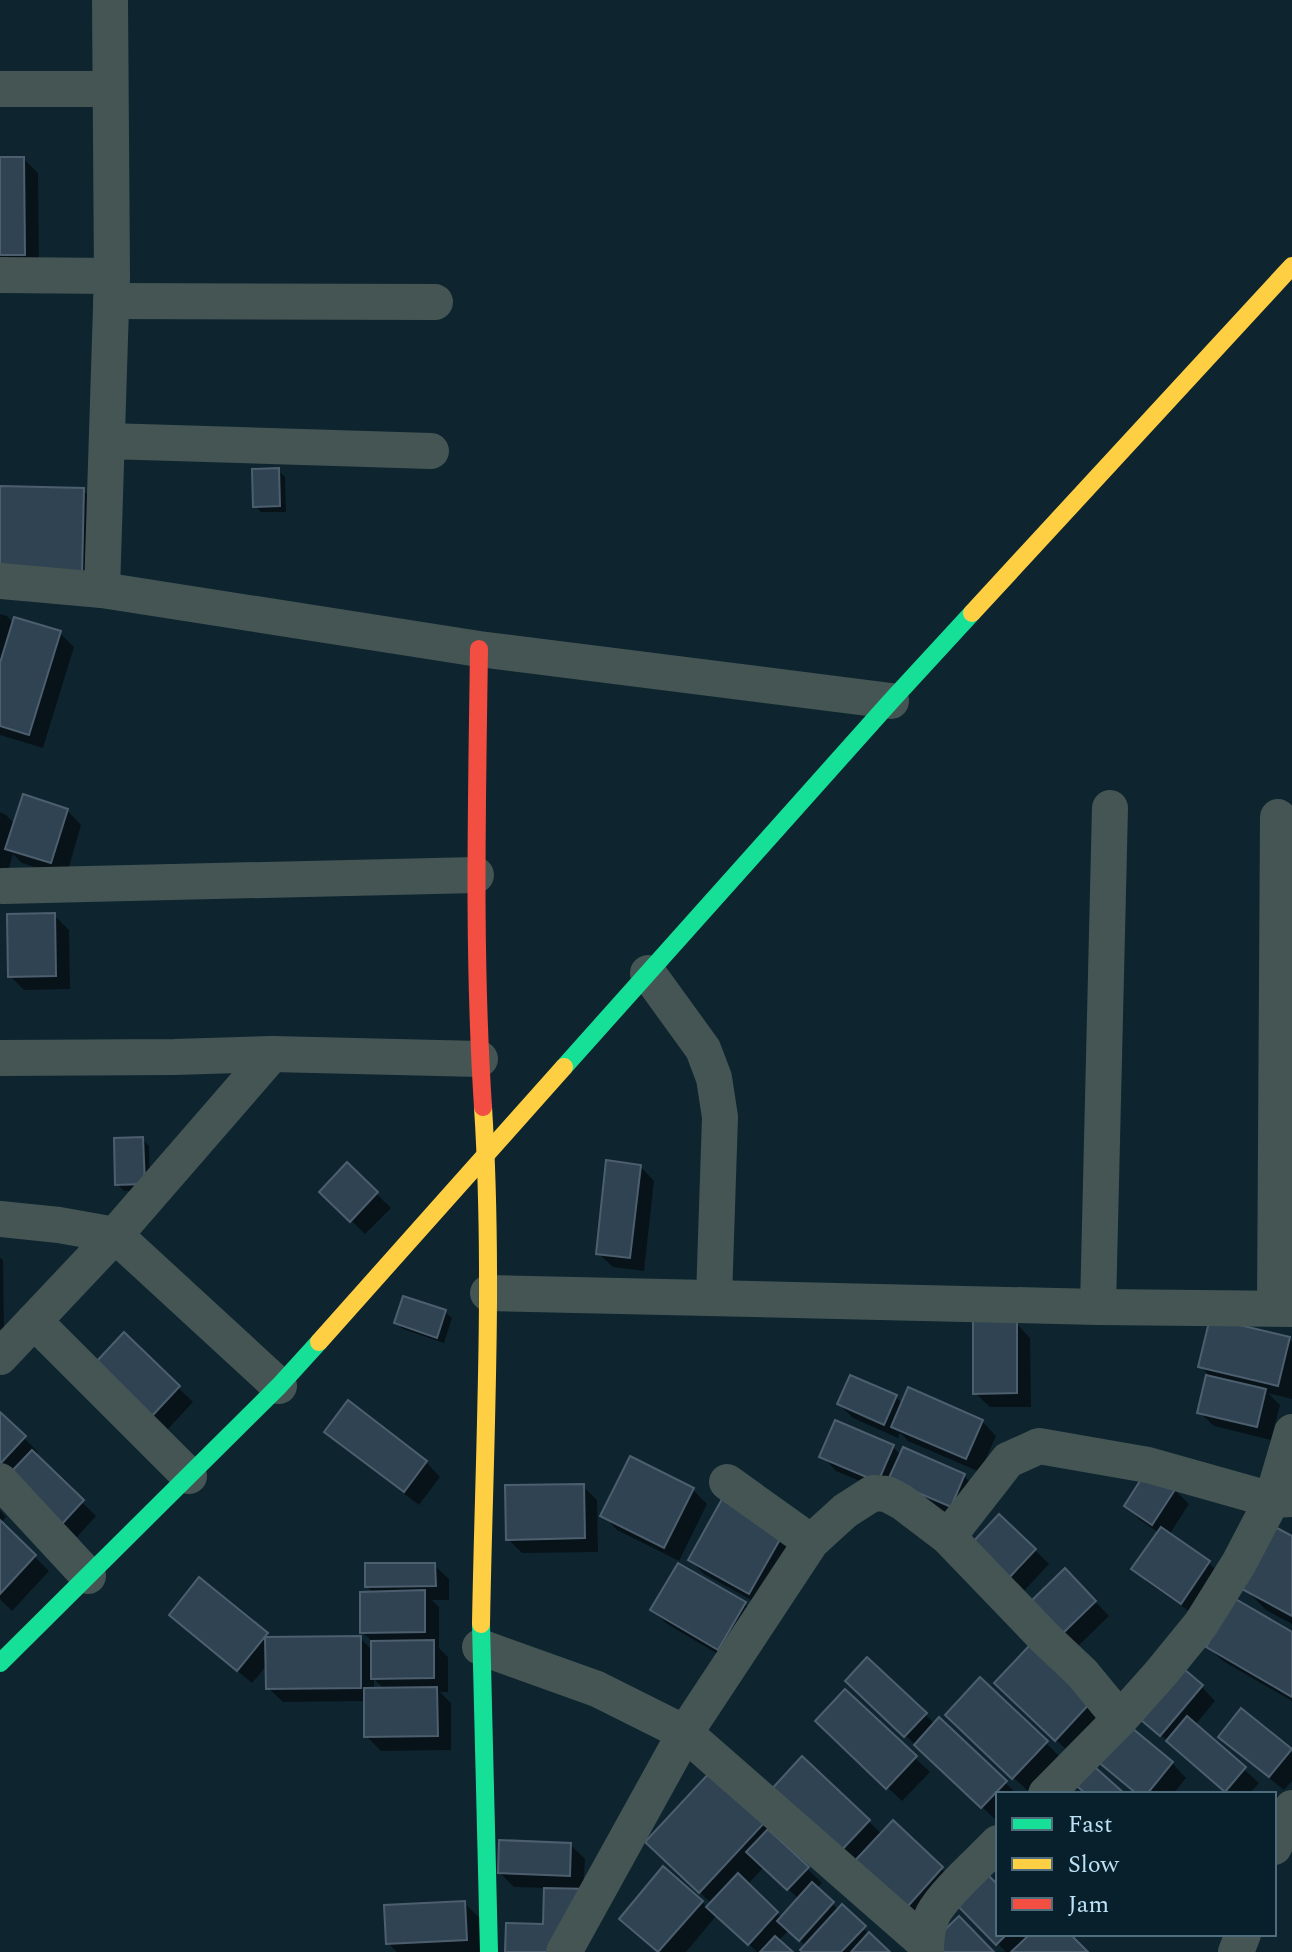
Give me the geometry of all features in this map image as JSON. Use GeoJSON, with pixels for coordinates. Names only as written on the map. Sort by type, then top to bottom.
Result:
{"type":"FeatureCollection","features":[{"type":"Feature","properties":{"kind":"street"},"geometry":{"type":"LineString","coordinates":[[102,590],[111,288],[110,0]]}},
{"type":"Feature","properties":{"kind":"street"},"geometry":{"type":"LineString","coordinates":[[0,89],[110,89]]}},
{"type":"Feature","properties":{"kind":"street"},"geometry":{"type":"LineString","coordinates":[[0,1663],[279,1386],[891,701],[1292,266]]}},
{"type":"Feature","properties":{"kind":"street"},"geometry":{"type":"LineString","coordinates":[[0,275],[111,288],[435,302]]}},
{"type":"Feature","properties":{"kind":"street"},"geometry":{"type":"LineString","coordinates":[[107,441],[431,451]]}},
{"type":"Feature","properties":{"kind":"street"},"geometry":{"type":"LineString","coordinates":[[0,581],[102,590],[479,649],[891,701]]}},
{"type":"Feature","properties":{"kind":"street"},"geometry":{"type":"LineString","coordinates":[[479,649],[476,875],[488,1293],[480,1647],[489,1952]]}},
{"type":"Feature","properties":{"kind":"street"},"geometry":{"type":"LineString","coordinates":[[1098,1307],[1110,808]]}},
{"type":"Feature","properties":{"kind":"street"},"geometry":{"type":"LineString","coordinates":[[488,1293],[1284,1309],[1278,817]]}},
{"type":"Feature","properties":{"kind":"street"},"geometry":{"type":"LineString","coordinates":[[3,886],[476,875]]}},
{"type":"Feature","properties":{"kind":"street"},"geometry":{"type":"LineString","coordinates":[[648,973],[703,1049],[714,1078],[720,1117],[714,1298]]}},
{"type":"Feature","properties":{"kind":"street"},"geometry":{"type":"LineString","coordinates":[[0,1058],[272,1054],[480,1059]]}},
{"type":"Feature","properties":{"kind":"street"},"geometry":{"type":"LineString","coordinates":[[0,1357],[115,1235],[272,1054]]}},
{"type":"Feature","properties":{"kind":"street"},"geometry":{"type":"LineString","coordinates":[[0,1219],[115,1235],[279,1386]]}},
{"type":"Feature","properties":{"kind":"street"},"geometry":{"type":"LineString","coordinates":[[34,1321],[189,1476]]}},
{"type":"Feature","properties":{"kind":"street"},"geometry":{"type":"LineString","coordinates":[[1048,1792],[1120,1719],[1201,1624],[1282,1499],[1292,1432]]}},
{"type":"Feature","properties":{"kind":"street"},"geometry":{"type":"LineString","coordinates":[[948,1537],[1008,1460],[1039,1446],[1148,1465],[1282,1499]]}},
{"type":"Feature","properties":{"kind":"street"},"geometry":{"type":"LineString","coordinates":[[0,1481],[88,1576]]}},
{"type":"Feature","properties":{"kind":"street"},"geometry":{"type":"LineString","coordinates":[[727,1482],[811,1542]]}},
{"type":"Feature","properties":{"kind":"street"},"geometry":{"type":"LineString","coordinates":[[564,1952],[685,1733],[811,1542],[845,1511],[873,1493],[887,1494],[902,1502],[948,1537],[1082,1673],[1120,1719]]}},
{"type":"Feature","properties":{"kind":"street"},"geometry":{"type":"LineString","coordinates":[[480,1647],[597,1689],[685,1733],[926,1948]]}},
{"type":"Feature","properties":{"kind":"street"},"geometry":{"type":"LineString","coordinates":[[1276,1843],[1292,1808]]}},
{"type":"Feature","properties":{"kind":"street"},"geometry":{"type":"LineString","coordinates":[[926,1948],[927,1928],[940,1903],[996,1845]]}},
{"type":"Feature","properties":{"kind":"building"},"geometry":{"type":"Polygon","coordinates":[[[0,157],[24,157],[25,255],[0,255],[0,157]]]}},
{"type":"Feature","properties":{"kind":"building"},"geometry":{"type":"Polygon","coordinates":[[[279,468],[280,506],[253,507],[252,469],[279,468]]]}},
{"type":"Feature","properties":{"kind":"building"},"geometry":{"type":"Polygon","coordinates":[[[0,486],[84,488],[82,575],[0,573],[0,486]]]}},
{"type":"Feature","properties":{"kind":"building"},"geometry":{"type":"Polygon","coordinates":[[[14,617],[61,631],[29,735],[0,726],[0,663],[14,617]]]}},
{"type":"Feature","properties":{"kind":"building"},"geometry":{"type":"Polygon","coordinates":[[[23,794],[68,809],[51,863],[5,849],[23,794]]]}},
{"type":"Feature","properties":{"kind":"building"},"geometry":{"type":"Polygon","coordinates":[[[55,913],[56,976],[8,977],[7,914],[55,913]]]}},
{"type":"Feature","properties":{"kind":"building"},"geometry":{"type":"Polygon","coordinates":[[[143,1137],[145,1184],[115,1185],[114,1138],[143,1137]]]}},
{"type":"Feature","properties":{"kind":"building"},"geometry":{"type":"Polygon","coordinates":[[[606,1160],[641,1165],[630,1258],[596,1254],[606,1160]]]}},
{"type":"Feature","properties":{"kind":"building"},"geometry":{"type":"Polygon","coordinates":[[[347,1162],[378,1192],[350,1222],[319,1192],[347,1162]]]}},
{"type":"Feature","properties":{"kind":"building"},"geometry":{"type":"Polygon","coordinates":[[[403,1296],[446,1310],[437,1338],[394,1323],[403,1296]]]}},
{"type":"Feature","properties":{"kind":"building"},"geometry":{"type":"Polygon","coordinates":[[[1210,1318],[1290,1337],[1278,1386],[1198,1367],[1210,1318]]]}},
{"type":"Feature","properties":{"kind":"building"},"geometry":{"type":"Polygon","coordinates":[[[973,1321],[1017,1321],[1017,1393],[973,1394],[973,1321]]]}},
{"type":"Feature","properties":{"kind":"building"},"geometry":{"type":"Polygon","coordinates":[[[124,1332],[180,1386],[152,1416],[96,1362],[124,1332]]]}},
{"type":"Feature","properties":{"kind":"building"},"geometry":{"type":"Polygon","coordinates":[[[850,1375],[897,1395],[884,1425],[837,1404],[850,1375]]]}},
{"type":"Feature","properties":{"kind":"building"},"geometry":{"type":"Polygon","coordinates":[[[1206,1375],[1266,1389],[1257,1427],[1197,1413],[1206,1375]]]}},
{"type":"Feature","properties":{"kind":"building"},"geometry":{"type":"Polygon","coordinates":[[[908,1387],[983,1420],[966,1459],[891,1427],[908,1387]]]}},
{"type":"Feature","properties":{"kind":"building"},"geometry":{"type":"Polygon","coordinates":[[[348,1400],[427,1461],[404,1492],[324,1432],[348,1400]]]}},
{"type":"Feature","properties":{"kind":"building"},"geometry":{"type":"Polygon","coordinates":[[[0,1412],[26,1436],[0,1464],[0,1412]]]}},
{"type":"Feature","properties":{"kind":"building"},"geometry":{"type":"Polygon","coordinates":[[[835,1420],[894,1445],[878,1482],[819,1457],[835,1420]]]}},
{"type":"Feature","properties":{"kind":"building"},"geometry":{"type":"Polygon","coordinates":[[[903,1447],[965,1474],[951,1507],[888,1480],[903,1447]]]}},
{"type":"Feature","properties":{"kind":"building"},"geometry":{"type":"Polygon","coordinates":[[[32,1450],[84,1500],[61,1525],[9,1474],[32,1450]]]}},
{"type":"Feature","properties":{"kind":"building"},"geometry":{"type":"Polygon","coordinates":[[[630,1456],[694,1488],[664,1548],[600,1516],[630,1456]]]}},
{"type":"Feature","properties":{"kind":"building"},"geometry":{"type":"Polygon","coordinates":[[[1147,1470],[1176,1488],[1152,1525],[1124,1506],[1147,1470]]]}},
{"type":"Feature","properties":{"kind":"building"},"geometry":{"type":"Polygon","coordinates":[[[584,1484],[585,1538],[506,1540],[505,1485],[584,1484]]]}},
{"type":"Feature","properties":{"kind":"building"},"geometry":{"type":"Polygon","coordinates":[[[722,1499],[783,1534],[749,1594],[688,1560],[722,1499]]]}},
{"type":"Feature","properties":{"kind":"building"},"geometry":{"type":"Polygon","coordinates":[[[999,1514],[1036,1549],[1007,1580],[970,1545],[999,1514]]]}},
{"type":"Feature","properties":{"kind":"building"},"geometry":{"type":"Polygon","coordinates":[[[0,1520],[36,1555],[0,1594],[0,1520]]]}},
{"type":"Feature","properties":{"kind":"building"},"geometry":{"type":"Polygon","coordinates":[[[1161,1527],[1210,1561],[1181,1604],[1131,1569],[1161,1527]]]}},
{"type":"Feature","properties":{"kind":"building"},"geometry":{"type":"Polygon","coordinates":[[[1275,1527],[1292,1536],[1292,1616],[1242,1589],[1275,1527]]]}},
{"type":"Feature","properties":{"kind":"building"},"geometry":{"type":"Polygon","coordinates":[[[365,1563],[435,1563],[436,1586],[365,1587],[365,1563]]]}},
{"type":"Feature","properties":{"kind":"building"},"geometry":{"type":"Polygon","coordinates":[[[678,1563],[746,1602],[718,1650],[650,1610],[678,1563]]]}},
{"type":"Feature","properties":{"kind":"building"},"geometry":{"type":"Polygon","coordinates":[[[1065,1568],[1096,1601],[1059,1637],[1028,1604],[1065,1568]]]}},
{"type":"Feature","properties":{"kind":"building"},"geometry":{"type":"Polygon","coordinates":[[[199,1577],[268,1633],[237,1671],[169,1615],[199,1577]]]}},
{"type":"Feature","properties":{"kind":"building"},"geometry":{"type":"Polygon","coordinates":[[[425,1590],[425,1632],[360,1633],[360,1592],[425,1590]]]}},
{"type":"Feature","properties":{"kind":"building"},"geometry":{"type":"Polygon","coordinates":[[[1234,1598],[1292,1632],[1292,1697],[1206,1647],[1234,1598]]]}},
{"type":"Feature","properties":{"kind":"building"},"geometry":{"type":"Polygon","coordinates":[[[361,1636],[361,1688],[266,1689],[265,1637],[361,1636]]]}},
{"type":"Feature","properties":{"kind":"building"},"geometry":{"type":"Polygon","coordinates":[[[434,1640],[434,1678],[371,1679],[371,1641],[434,1640]]]}},
{"type":"Feature","properties":{"kind":"building"},"geometry":{"type":"Polygon","coordinates":[[[1031,1644],[1092,1701],[1055,1741],[994,1683],[1031,1644]]]}},
{"type":"Feature","properties":{"kind":"building"},"geometry":{"type":"Polygon","coordinates":[[[867,1657],[927,1713],[904,1737],[845,1681],[867,1657]]]}},
{"type":"Feature","properties":{"kind":"building"},"geometry":{"type":"Polygon","coordinates":[[[1178,1664],[1203,1685],[1160,1736],[1135,1715],[1178,1664]]]}},
{"type":"Feature","properties":{"kind":"building"},"geometry":{"type":"Polygon","coordinates":[[[980,1677],[1048,1741],[1012,1779],[945,1715],[980,1677]]]}},
{"type":"Feature","properties":{"kind":"building"},"geometry":{"type":"Polygon","coordinates":[[[437,1687],[438,1736],[364,1737],[364,1688],[437,1687]]]}},
{"type":"Feature","properties":{"kind":"building"},"geometry":{"type":"Polygon","coordinates":[[[845,1689],[917,1756],[886,1789],[815,1721],[845,1689]]]}},
{"type":"Feature","properties":{"kind":"building"},"geometry":{"type":"Polygon","coordinates":[[[1241,1708],[1292,1749],[1269,1777],[1218,1737],[1241,1708]]]}},
{"type":"Feature","properties":{"kind":"building"},"geometry":{"type":"Polygon","coordinates":[[[1187,1716],[1246,1767],[1225,1792],[1166,1741],[1187,1716]]]}},
{"type":"Feature","properties":{"kind":"building"},"geometry":{"type":"Polygon","coordinates":[[[939,1717],[1007,1781],[981,1808],[914,1745],[939,1717]]]}},
{"type":"Feature","properties":{"kind":"building"},"geometry":{"type":"Polygon","coordinates":[[[1126,1723],[1173,1762],[1149,1792],[1135,1792],[1096,1760],[1126,1723]]]}},
{"type":"Feature","properties":{"kind":"building"},"geometry":{"type":"Polygon","coordinates":[[[802,1756],[870,1820],[837,1855],[769,1792],[802,1756]]]}},
{"type":"Feature","properties":{"kind":"building"},"geometry":{"type":"Polygon","coordinates":[[[1087,1760],[1123,1792],[1084,1792],[1069,1779],[1087,1760]]]}},
{"type":"Feature","properties":{"kind":"building"},"geometry":{"type":"Polygon","coordinates":[[[712,1770],[766,1821],[699,1893],[645,1842],[712,1770]]]}},
{"type":"Feature","properties":{"kind":"building"},"geometry":{"type":"Polygon","coordinates":[[[893,1820],[943,1867],[900,1915],[849,1867],[893,1820]]]}},
{"type":"Feature","properties":{"kind":"building"},"geometry":{"type":"Polygon","coordinates":[[[768,1829],[809,1867],[787,1890],[746,1852],[768,1829]]]}},
{"type":"Feature","properties":{"kind":"building"},"geometry":{"type":"Polygon","coordinates":[[[499,1840],[571,1843],[570,1876],[498,1873],[499,1840]]]}},
{"type":"Feature","properties":{"kind":"building"},"geometry":{"type":"Polygon","coordinates":[[[663,1866],[703,1901],[658,1952],[619,1919],[663,1866]]]}},
{"type":"Feature","properties":{"kind":"building"},"geometry":{"type":"Polygon","coordinates":[[[981,1868],[996,1883],[996,1936],[1005,1936],[996,1945],[950,1898],[981,1868]]]}},
{"type":"Feature","properties":{"kind":"building"},"geometry":{"type":"Polygon","coordinates":[[[738,1873],[778,1912],[748,1945],[706,1907],[738,1873]]]}},
{"type":"Feature","properties":{"kind":"building"},"geometry":{"type":"Polygon","coordinates":[[[812,1882],[834,1902],[799,1941],[777,1921],[812,1882]]]}},
{"type":"Feature","properties":{"kind":"building"},"geometry":{"type":"Polygon","coordinates":[[[544,1888],[590,1889],[557,1952],[505,1952],[506,1923],[543,1924],[544,1888]]]}},
{"type":"Feature","properties":{"kind":"building"},"geometry":{"type":"Polygon","coordinates":[[[465,1901],[467,1940],[386,1944],[384,1905],[465,1901]]]}},
{"type":"Feature","properties":{"kind":"building"},"geometry":{"type":"Polygon","coordinates":[[[842,1904],[866,1926],[841,1952],[802,1952],[800,1950],[842,1904]]]}},
{"type":"Feature","properties":{"kind":"building"},"geometry":{"type":"Polygon","coordinates":[[[959,1916],[994,1952],[944,1952],[933,1941],[959,1916]]]}},
{"type":"Feature","properties":{"kind":"building"},"geometry":{"type":"Polygon","coordinates":[[[869,1932],[890,1952],[851,1952],[869,1932]]]}},
{"type":"Feature","properties":{"kind":"building"},"geometry":{"type":"Polygon","coordinates":[[[775,1936],[793,1952],[760,1952],[775,1936]]]}},
{"type":"Feature","properties":{"kind":"building"},"geometry":{"type":"Polygon","coordinates":[[[1028,1936],[1072,1936],[1088,1952],[1011,1952],[1028,1936]]]}},
{"type":"Feature","properties":{"kind":"traffic: fast"},"geometry":{"type":"LineString","coordinates":[[564,1067],[972,613]]}},
{"type":"Feature","properties":{"kind":"traffic: fast"},"geometry":{"type":"LineString","coordinates":[[0,1663],[279,1386],[319,1342]]}},
{"type":"Feature","properties":{"kind":"traffic: fast"},"geometry":{"type":"LineString","coordinates":[[481,1624],[489,1952]]}},
{"type":"Feature","properties":{"kind":"traffic: slow"},"geometry":{"type":"LineString","coordinates":[[972,613],[1292,266]]}},
{"type":"Feature","properties":{"kind":"traffic: slow"},"geometry":{"type":"LineString","coordinates":[[319,1342],[564,1067]]}},
{"type":"Feature","properties":{"kind":"traffic: slow"},"geometry":{"type":"LineString","coordinates":[[481,1624],[488,1301],[483,1107]]}},
{"type":"Feature","properties":{"kind":"traffic: jam"},"geometry":{"type":"LineString","coordinates":[[479,649],[477,935],[483,1107]]}}]}
